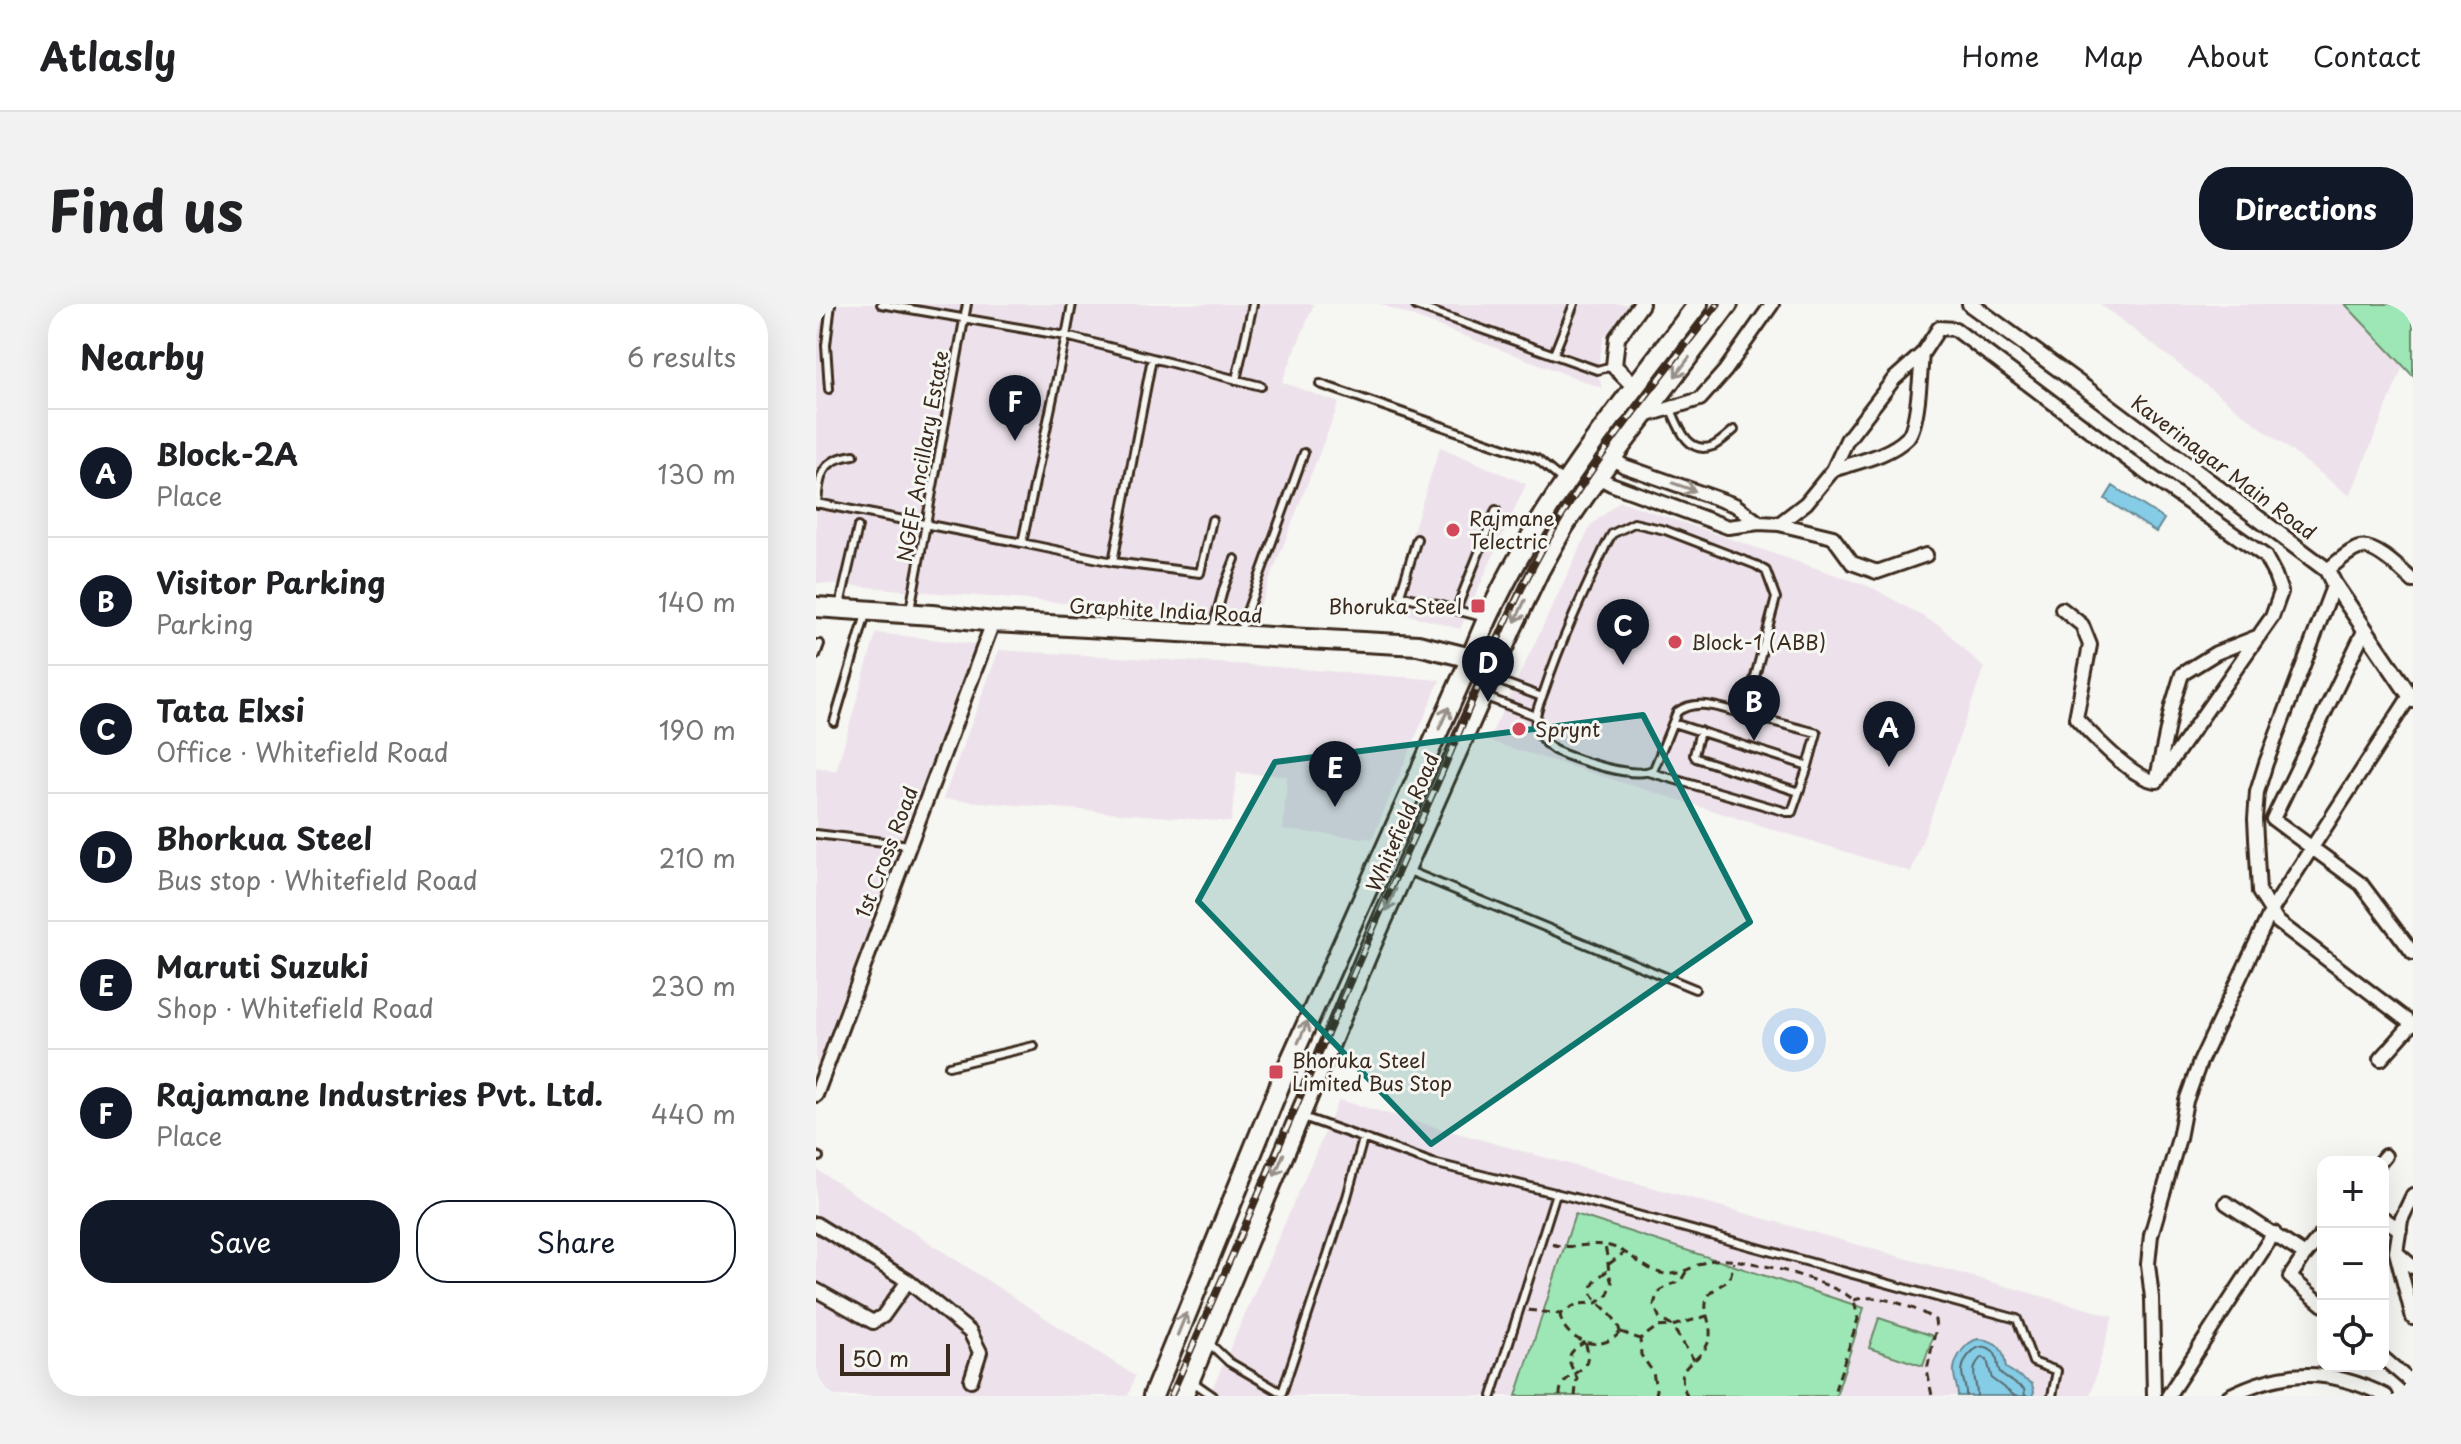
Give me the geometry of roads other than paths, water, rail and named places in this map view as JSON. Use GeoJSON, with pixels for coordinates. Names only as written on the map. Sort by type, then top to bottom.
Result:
{"type":"FeatureCollection","features":[{"type":"Feature","properties":{"kind":"main road"},"geometry":{"type":"LineString","coordinates":[[1471,658],[1486,618],[1565,482],[1698,304]]}},
{"type":"Feature","properties":{"kind":"main road","name":"Whitefield Road"},"geometry":{"type":"LineString","coordinates":[[1186,1388],[1405,869],[1539,571],[1564,526],[1598,477],[1728,304]]}},
{"type":"Feature","properties":{"kind":"main road"},"geometry":{"type":"LineString","coordinates":[[1518,561],[1539,571]]}},
{"type":"Feature","properties":{"kind":"main road","name":"Graphite India Road"},"geometry":{"type":"LineString","coordinates":[[816,607],[993,622],[1418,645],[1471,658]]}},
{"type":"Feature","properties":{"kind":"main road","name":"Whitefield Road"},"geometry":{"type":"LineString","coordinates":[[1153,1396],[1283,1077],[1471,658]]}},
{"type":"Feature","properties":{"kind":"street"},"geometry":{"type":"LineString","coordinates":[[1635,387],[1614,366],[1617,338],[1641,304]]}},
{"type":"Feature","properties":{"kind":"street"},"geometry":{"type":"LineString","coordinates":[[1644,416],[1700,399],[1725,371],[1772,304]]}},
{"type":"Feature","properties":{"kind":"street","name":"Kaverinagar Main Road"},"geometry":{"type":"LineString","coordinates":[[1970,304],[2327,570],[2412,698]]}},
{"type":"Feature","properties":{"kind":"street"},"geometry":{"type":"LineString","coordinates":[[1779,524],[1806,503],[1833,470],[1847,440],[1894,379],[1922,354],[1939,328],[1955,329],[2146,473],[2265,556],[2275,575],[2281,592],[2272,617],[2157,781]]}},
{"type":"Feature","properties":{"kind":"street"},"geometry":{"type":"LineString","coordinates":[[1833,470],[1892,449],[1909,437],[1917,410],[1922,354]]}},
{"type":"Feature","properties":{"kind":"street"},"geometry":{"type":"LineString","coordinates":[[1612,458],[1624,466],[1735,505],[1759,523]]}},
{"type":"Feature","properties":{"kind":"street"},"geometry":{"type":"LineString","coordinates":[[1598,477],[1728,527],[1779,524],[1833,537],[1852,563],[1877,572],[1926,555]]}},
{"type":"Feature","properties":{"kind":"street"},"geometry":{"type":"LineString","coordinates":[[2327,570],[2360,548],[2367,548],[2380,553],[2413,581]]}},
{"type":"Feature","properties":{"kind":"street"},"geometry":{"type":"LineString","coordinates":[[2334,584],[2257,792],[2255,819],[2259,892],[2278,922],[2412,1025],[2381,1059]]}},
{"type":"Feature","properties":{"kind":"street"},"geometry":{"type":"LineString","coordinates":[[2062,609],[2082,625],[2090,645],[2076,718],[2141,777],[2157,781]]}},
{"type":"Feature","properties":{"kind":"street","name":"1st Cross Road"},"geometry":{"type":"LineString","coordinates":[[816,1095],[993,622]]}},
{"type":"Feature","properties":{"kind":"street"},"geometry":{"type":"LineString","coordinates":[[2365,629],[2273,819],[2367,890],[2413,953]]}},
{"type":"Feature","properties":{"kind":"street"},"geometry":{"type":"LineString","coordinates":[[2157,781],[2172,706],[2182,674],[2216,653],[2260,636]]}},
{"type":"Feature","properties":{"kind":"street"},"geometry":{"type":"LineString","coordinates":[[2154,1396],[2152,1298],[2148,1264],[2151,1235],[2179,1138],[2186,1101],[2200,1062],[2271,911],[2350,787],[2412,698]]}},
{"type":"Feature","properties":{"kind":"street"},"geometry":{"type":"LineString","coordinates":[[2413,1195],[2401,1220],[2396,1252],[2413,1318]]}},
{"type":"Feature","properties":{"kind":"street"},"geometry":{"type":"LineString","coordinates":[[2226,1203],[2306,1253]]}},
{"type":"Feature","properties":{"kind":"street"},"geometry":{"type":"LineString","coordinates":[[2389,1222],[2400,1230]]}},
{"type":"Feature","properties":{"kind":"street"},"geometry":{"type":"LineString","coordinates":[[816,1224],[908,1281],[970,1332],[980,1352],[971,1380]]}},
{"type":"Feature","properties":{"kind":"street"},"geometry":{"type":"LineString","coordinates":[[2168,1396],[2274,1233]]}},
{"type":"Feature","properties":{"kind":"street"},"geometry":{"type":"LineString","coordinates":[[2317,1240],[2290,1277],[2317,1300]]}},
{"type":"Feature","properties":{"kind":"street"},"geometry":{"type":"LineString","coordinates":[[2396,1252],[2413,1267]]}},
{"type":"Feature","properties":{"kind":"street"},"geometry":{"type":"LineString","coordinates":[[816,1290],[873,1322],[883,1316],[908,1281]]}},
{"type":"Feature","properties":{"kind":"street"},"geometry":{"type":"LineString","coordinates":[[2389,1363],[2413,1384],[2403,1396]]}},
{"type":"Feature","properties":{"kind":"street"},"geometry":{"type":"LineString","coordinates":[[2229,1396],[2262,1382],[2303,1373],[2338,1378],[2386,1396]]}},
{"type":"Feature","properties":{"kind":"lane"},"geometry":{"type":"LineString","coordinates":[[829,389],[826,345],[831,304]]}},
{"type":"Feature","properties":{"kind":"lane"},"geometry":{"type":"LineString","coordinates":[[881,304],[1066,336],[1261,386]]}},
{"type":"Feature","properties":{"kind":"lane","name":"NGEF Ancillary Estate"},"geometry":{"type":"LineString","coordinates":[[910,614],[967,304]]}},
{"type":"Feature","properties":{"kind":"lane"},"geometry":{"type":"LineString","coordinates":[[1022,543],[1072,304]]}},
{"type":"Feature","properties":{"kind":"lane"},"geometry":{"type":"LineString","coordinates":[[1236,380],[1253,304]]}},
{"type":"Feature","properties":{"kind":"lane"},"geometry":{"type":"LineString","coordinates":[[1554,354],[1574,304]]}},
{"type":"Feature","properties":{"kind":"lane"},"geometry":{"type":"LineString","coordinates":[[1416,306],[1597,370],[1614,366]]}},
{"type":"Feature","properties":{"kind":"lane"},"geometry":{"type":"LineString","coordinates":[[1113,562],[1152,358]]}},
{"type":"Feature","properties":{"kind":"lane"},"geometry":{"type":"LineString","coordinates":[[1320,384],[1537,459],[1565,482]]}},
{"type":"Feature","properties":{"kind":"lane"},"geometry":{"type":"LineString","coordinates":[[1670,407],[1690,445],[1700,448],[1713,446],[1734,430]]}},
{"type":"Feature","properties":{"kind":"lane"},"geometry":{"type":"LineString","coordinates":[[1238,635],[1304,453]]}},
{"type":"Feature","properties":{"kind":"lane"},"geometry":{"type":"LineString","coordinates":[[854,455],[839,457],[827,464],[818,483],[816,504],[1113,562],[1200,573],[1212,520]]}},
{"type":"Feature","properties":{"kind":"lane"},"geometry":{"type":"LineString","coordinates":[[1456,610],[1496,510]]}},
{"type":"Feature","properties":{"kind":"lane"},"geometry":{"type":"LineString","coordinates":[[1649,772],[1658,760],[1677,712],[1692,704],[1817,733],[1794,809],[1787,812],[1649,772],[1638,774],[1623,771],[1554,750],[1538,734],[1536,716],[1553,662],[1612,534],[1634,523],[1649,524],[1766,571],[1776,598],[1745,714]]}},
{"type":"Feature","properties":{"kind":"lane"},"geometry":{"type":"LineString","coordinates":[[839,608],[858,527]]}},
{"type":"Feature","properties":{"kind":"lane"},"geometry":{"type":"LineString","coordinates":[[1417,539],[1399,594],[1486,618]]}},
{"type":"Feature","properties":{"kind":"lane"},"geometry":{"type":"LineString","coordinates":[[1211,635],[1235,559]]}},
{"type":"Feature","properties":{"kind":"lane"},"geometry":{"type":"LineString","coordinates":[[834,722],[867,610]]}},
{"type":"Feature","properties":{"kind":"lane"},"geometry":{"type":"LineString","coordinates":[[816,644],[820,644],[816,655]]}},
{"type":"Feature","properties":{"kind":"lane"},"geometry":{"type":"LineString","coordinates":[[1491,678],[1542,697]]}},
{"type":"Feature","properties":{"kind":"lane"},"geometry":{"type":"LineString","coordinates":[[1483,696],[1536,716]]}},
{"type":"Feature","properties":{"kind":"lane"},"geometry":{"type":"LineString","coordinates":[[1673,723],[1808,766]]}},
{"type":"Feature","properties":{"kind":"lane"},"geometry":{"type":"LineString","coordinates":[[1700,731],[1694,755],[1696,758],[1799,792]]}},
{"type":"Feature","properties":{"kind":"lane"},"geometry":{"type":"LineString","coordinates":[[816,834],[910,845]]}},
{"type":"Feature","properties":{"kind":"lane"},"geometry":{"type":"LineString","coordinates":[[1405,869],[1695,989]]}},
{"type":"Feature","properties":{"kind":"lane"},"geometry":{"type":"LineString","coordinates":[[949,1066],[1034,1046]]}},
{"type":"Feature","properties":{"kind":"lane"},"geometry":{"type":"LineString","coordinates":[[1300,1116],[1433,1163],[1556,1193],[2017,1319],[2033,1362],[2057,1371],[2052,1396]]}},
{"type":"Feature","properties":{"kind":"lane"},"geometry":{"type":"LineString","coordinates":[[1206,1340],[1229,1362],[1282,1393],[1363,1139]]}},
{"type":"Feature","properties":{"kind":"lane"},"geometry":{"type":"LineString","coordinates":[[1492,1396],[1556,1193]]}},
{"type":"Feature","properties":{"kind":"lane"},"geometry":{"type":"LineString","coordinates":[[1186,1388],[1213,1396]]}},
{"type":"Feature","properties":{"kind":"water"},"geometry":{"type":"Polygon","coordinates":[[[2113,486],[2164,519],[2156,532],[2105,499],[2113,486]]]}},
{"type":"Feature","properties":{"kind":"water"},"geometry":{"type":"Polygon","coordinates":[[[1978,1339],[1991,1341],[1999,1347],[2006,1368],[2032,1384],[2032,1396],[1958,1396],[1955,1364],[1966,1346],[1978,1339]]]}},
{"type":"Feature","properties":{"kind":"railway"},"geometry":{"type":"LineString","coordinates":[[1171,1396],[1526,579],[1561,517],[1603,454],[1718,304]]}},
{"type":"Feature","properties":{"kind":"place","name":"Rajamane Industries Pvt. Ltd."},"geometry":{"type":"Point","coordinates":[1015,441]}},
{"type":"Feature","properties":{"kind":"place","name":"Rajmane Telectric"},"geometry":{"type":"Point","coordinates":[1453,530]}},
{"type":"Feature","properties":{"kind":"place","name":"Bhoruka Steel"},"geometry":{"type":"Point","coordinates":[1478,606]}},
{"type":"Feature","properties":{"kind":"place","name":"Block-1 (ABB)"},"geometry":{"type":"Point","coordinates":[1675,642]}},
{"type":"Feature","properties":{"kind":"place","name":"Tata Elxsi"},"geometry":{"type":"Point","coordinates":[1623,665]}},
{"type":"Feature","properties":{"kind":"place","name":"Bhorkua Steel"},"geometry":{"type":"Point","coordinates":[1488,702]}},
{"type":"Feature","properties":{"kind":"place","name":"Sprynt"},"geometry":{"type":"Point","coordinates":[1519,729]}},
{"type":"Feature","properties":{"kind":"place","name":"Visitor Parking"},"geometry":{"type":"Point","coordinates":[1754,741]}},
{"type":"Feature","properties":{"kind":"place","name":"Block-2A"},"geometry":{"type":"Point","coordinates":[1889,767]}},
{"type":"Feature","properties":{"kind":"place","name":"Maruti Suzuki"},"geometry":{"type":"Point","coordinates":[1335,807]}},
{"type":"Feature","properties":{"kind":"place","name":"Bhoruka Steel Limited Bus Stop"},"geometry":{"type":"Point","coordinates":[1276,1072]}}]}
